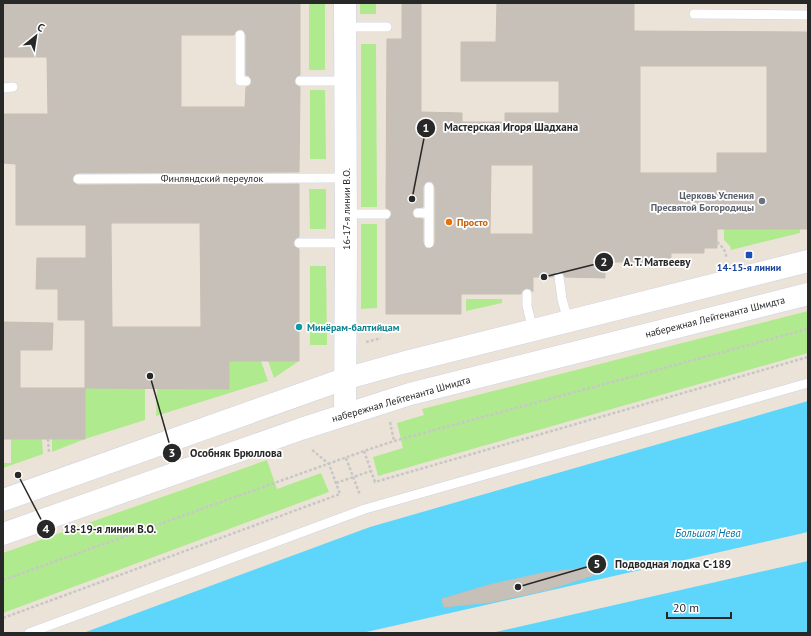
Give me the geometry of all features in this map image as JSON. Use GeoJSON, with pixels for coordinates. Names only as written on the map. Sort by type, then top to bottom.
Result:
{"type":"FeatureCollection","features":[{"type":"Feature","properties":{"kind":"street","name":"16-17-я линии В.О."},"geometry":{"type":"LineString","coordinates":[[345,3],[345,414]]}},
{"type":"Feature","properties":{"kind":"street"},"geometry":{"type":"LineString","coordinates":[[3,500],[344,379],[402,363],[808,261]]}},
{"type":"Feature","properties":{"kind":"street","name":"набережная Лейтенанта Шмидта"},"geometry":{"type":"LineString","coordinates":[[3,534],[294,431],[410,394],[808,294]]}},
{"type":"Feature","properties":{"kind":"lane"},"geometry":{"type":"LineString","coordinates":[[694,14],[808,15]]}},
{"type":"Feature","properties":{"kind":"lane"},"geometry":{"type":"LineString","coordinates":[[345,27],[387,27]]}},
{"type":"Feature","properties":{"kind":"lane"},"geometry":{"type":"LineString","coordinates":[[240,35],[240,81],[246,81]]}},
{"type":"Feature","properties":{"kind":"lane"},"geometry":{"type":"LineString","coordinates":[[300,81],[346,81]]}},
{"type":"Feature","properties":{"kind":"lane"},"geometry":{"type":"LineString","coordinates":[[3,88],[13,87]]}},
{"type":"Feature","properties":{"kind":"lane","name":"Финляндский переулок"},"geometry":{"type":"LineString","coordinates":[[78,179],[346,178]]}},
{"type":"Feature","properties":{"kind":"lane"},"geometry":{"type":"LineString","coordinates":[[429,187],[429,244]]}},
{"type":"Feature","properties":{"kind":"lane"},"geometry":{"type":"LineString","coordinates":[[418,213],[428,213]]}},
{"type":"Feature","properties":{"kind":"lane"},"geometry":{"type":"LineString","coordinates":[[346,214],[386,214]]}},
{"type":"Feature","properties":{"kind":"lane"},"geometry":{"type":"LineString","coordinates":[[299,243],[346,243]]}},
{"type":"Feature","properties":{"kind":"lane"},"geometry":{"type":"LineString","coordinates":[[559,277],[562,299],[568,321]]}},
{"type":"Feature","properties":{"kind":"lane"},"geometry":{"type":"LineString","coordinates":[[527,294],[527,306],[533,330]]}},
{"type":"Feature","properties":{"kind":"lane"},"geometry":{"type":"LineString","coordinates":[[29,633],[365,509],[808,383]]}},
{"type":"Feature","properties":{"kind":"path"},"geometry":{"type":"LineString","coordinates":[[717,242],[724,249],[727,258]]}},
{"type":"Feature","properties":{"kind":"path"},"geometry":{"type":"LineString","coordinates":[[3,580],[394,441],[808,329]]}},
{"type":"Feature","properties":{"kind":"path"},"geometry":{"type":"LineString","coordinates":[[364,451],[375,482],[808,357]]}},
{"type":"Feature","properties":{"kind":"path"},"geometry":{"type":"LineString","coordinates":[[48,439],[49,452]]}},
{"type":"Feature","properties":{"kind":"path"},"geometry":{"type":"LineString","coordinates":[[3,618],[340,494],[329,464],[306,444]]}},
{"type":"Feature","properties":{"kind":"path"},"geometry":{"type":"LineString","coordinates":[[346,458],[359,493]]}},
{"type":"Feature","properties":{"kind":"path"},"geometry":{"type":"LineString","coordinates":[[336,483],[371,471]]}},
{"type":"Feature","properties":{"kind":"green space"},"geometry":{"type":"Polygon","coordinates":[[[309,3],[325,3],[325,70],[309,70],[309,3]]]}},
{"type":"Feature","properties":{"kind":"green space"},"geometry":{"type":"Polygon","coordinates":[[[360,3],[376,3],[376,14],[360,14],[360,3]]]}},
{"type":"Feature","properties":{"kind":"green space"},"geometry":{"type":"Polygon","coordinates":[[[361,44],[376,44],[377,207],[361,207],[361,44]]]}},
{"type":"Feature","properties":{"kind":"green space"},"geometry":{"type":"Polygon","coordinates":[[[310,90],[325,90],[326,159],[310,159],[310,90]]]}},
{"type":"Feature","properties":{"kind":"green space"},"geometry":{"type":"Polygon","coordinates":[[[309,189],[326,189],[326,229],[310,229],[309,189]]]}},
{"type":"Feature","properties":{"kind":"green space"},"geometry":{"type":"Polygon","coordinates":[[[361,224],[377,224],[377,308],[361,309],[361,224]]]}},
{"type":"Feature","properties":{"kind":"green space"},"geometry":{"type":"Polygon","coordinates":[[[724,229],[800,229],[800,233],[731,250],[730,246],[724,240],[724,229]]]}},
{"type":"Feature","properties":{"kind":"green space"},"geometry":{"type":"Polygon","coordinates":[[[310,266],[326,266],[327,345],[310,345],[310,266]]]}},
{"type":"Feature","properties":{"kind":"green space"},"geometry":{"type":"Polygon","coordinates":[[[466,299],[502,299],[502,303],[466,311],[466,299]]]}},
{"type":"Feature","properties":{"kind":"green space"},"geometry":{"type":"Polygon","coordinates":[[[808,311],[808,353],[378,476],[373,457],[403,448],[397,423],[424,415],[422,409],[808,311]]]}},
{"type":"Feature","properties":{"kind":"green space"},"geometry":{"type":"Polygon","coordinates":[[[229,361],[261,361],[268,381],[156,416],[157,388],[229,389],[229,361]]]}},
{"type":"Feature","properties":{"kind":"green space"},"geometry":{"type":"Polygon","coordinates":[[[268,361],[299,361],[274,378],[268,361]]]}},
{"type":"Feature","properties":{"kind":"green space"},"geometry":{"type":"Polygon","coordinates":[[[85,388],[145,388],[145,420],[85,439],[85,388]]]}},
{"type":"Feature","properties":{"kind":"green space"},"geometry":{"type":"Polygon","coordinates":[[[11,439],[42,439],[43,454],[3,468],[3,463],[11,463],[11,439]]]}},
{"type":"Feature","properties":{"kind":"green space"},"geometry":{"type":"Polygon","coordinates":[[[52,439],[85,439],[52,452],[52,439]]]}},
{"type":"Feature","properties":{"kind":"green space"},"geometry":{"type":"Polygon","coordinates":[[[267,460],[277,489],[321,473],[329,492],[3,613],[3,553],[267,460]]]}},
{"type":"Feature","properties":{"kind":"water","name":"Большая Нева"},"geometry":{"type":"Polygon","coordinates":[[[808,401],[808,633],[83,633],[370,527],[808,401]]]}},
{"type":"Feature","properties":{"kind":"pier"},"geometry":{"type":"Polygon","coordinates":[[[808,532],[808,561],[491,633],[362,633],[808,532]]]}},
{"type":"Feature","properties":{"kind":"building"},"geometry":{"type":"Polygon","coordinates":[[[3,3],[300,3],[300,75],[297,76],[294,81],[295,84],[300,87],[299,172],[78,173],[75,174],[72,179],[73,182],[78,185],[299,184],[299,237],[296,238],[293,243],[294,246],[299,249],[299,361],[229,361],[229,389],[85,388],[85,320],[58,320],[58,289],[36,289],[37,258],[86,258],[86,225],[16,225],[16,164],[3,163],[3,114],[48,114],[47,57],[3,57],[3,3]],[[240,29],[235,32],[234,35],[181,35],[181,107],[245,107],[246,87],[251,84],[252,81],[249,76],[246,75],[246,35],[243,30],[240,29]],[[111,223],[112,327],[201,327],[200,223],[111,223]]]}},
{"type":"Feature","properties":{"kind":"building"},"geometry":{"type":"Polygon","coordinates":[[[402,3],[421,3],[421,112],[462,113],[462,122],[505,122],[505,113],[559,113],[559,81],[461,81],[461,42],[496,42],[497,3],[634,3],[634,31],[808,32],[808,229],[717,229],[717,248],[704,248],[704,253],[671,253],[671,262],[605,262],[605,278],[565,277],[563,273],[559,271],[555,273],[553,277],[533,277],[533,292],[527,288],[522,291],[521,294],[461,294],[461,314],[386,314],[386,220],[389,219],[392,214],[391,211],[386,208],[387,39],[402,39],[402,3]],[[640,66],[640,173],[717,173],[717,153],[767,153],[767,66],[640,66]],[[491,165],[490,234],[533,234],[533,165],[491,165]],[[426,182],[423,187],[423,207],[415,208],[412,213],[415,218],[423,219],[423,243],[426,248],[429,249],[434,246],[435,243],[435,187],[432,182],[426,182]]]}},
{"type":"Feature","properties":{"kind":"building"},"geometry":{"type":"Polygon","coordinates":[[[3,322],[53,323],[52,350],[20,350],[20,388],[85,388],[85,439],[3,439],[3,322]]]}},
{"type":"Feature","properties":{"kind":"building"},"geometry":{"type":"Polygon","coordinates":[[[592,567],[594,575],[547,590],[492,602],[444,607],[442,599],[489,585],[543,573],[592,567]]]}},
{"type":"Feature","properties":{"kind":"place","name":"Мастерская Игоря Шадхана"},"geometry":{"type":"Point","coordinates":[412,199]}},
{"type":"Feature","properties":{"kind":"place","name":"Церковь Успения Пресвятой Богородицы"},"geometry":{"type":"Point","coordinates":[762,201]}},
{"type":"Feature","properties":{"kind":"place","name":"Просто"},"geometry":{"type":"Point","coordinates":[449,222]}},
{"type":"Feature","properties":{"kind":"place","name":"14-15-я линии"},"geometry":{"type":"Point","coordinates":[749,255]}},
{"type":"Feature","properties":{"kind":"place","name":"А. Т. Матвееву"},"geometry":{"type":"Point","coordinates":[544,277]}},
{"type":"Feature","properties":{"kind":"place","name":"Минёрам-балтийцам"},"geometry":{"type":"Point","coordinates":[299,327]}},
{"type":"Feature","properties":{"kind":"place","name":"Особняк Брюллова"},"geometry":{"type":"Point","coordinates":[150,376]}},
{"type":"Feature","properties":{"kind":"place","name":"18-19-я линии В.О."},"geometry":{"type":"Point","coordinates":[18,475]}},
{"type":"Feature","properties":{"kind":"place","name":"Подводная лодка С-189"},"geometry":{"type":"Point","coordinates":[518,587]}}]}
